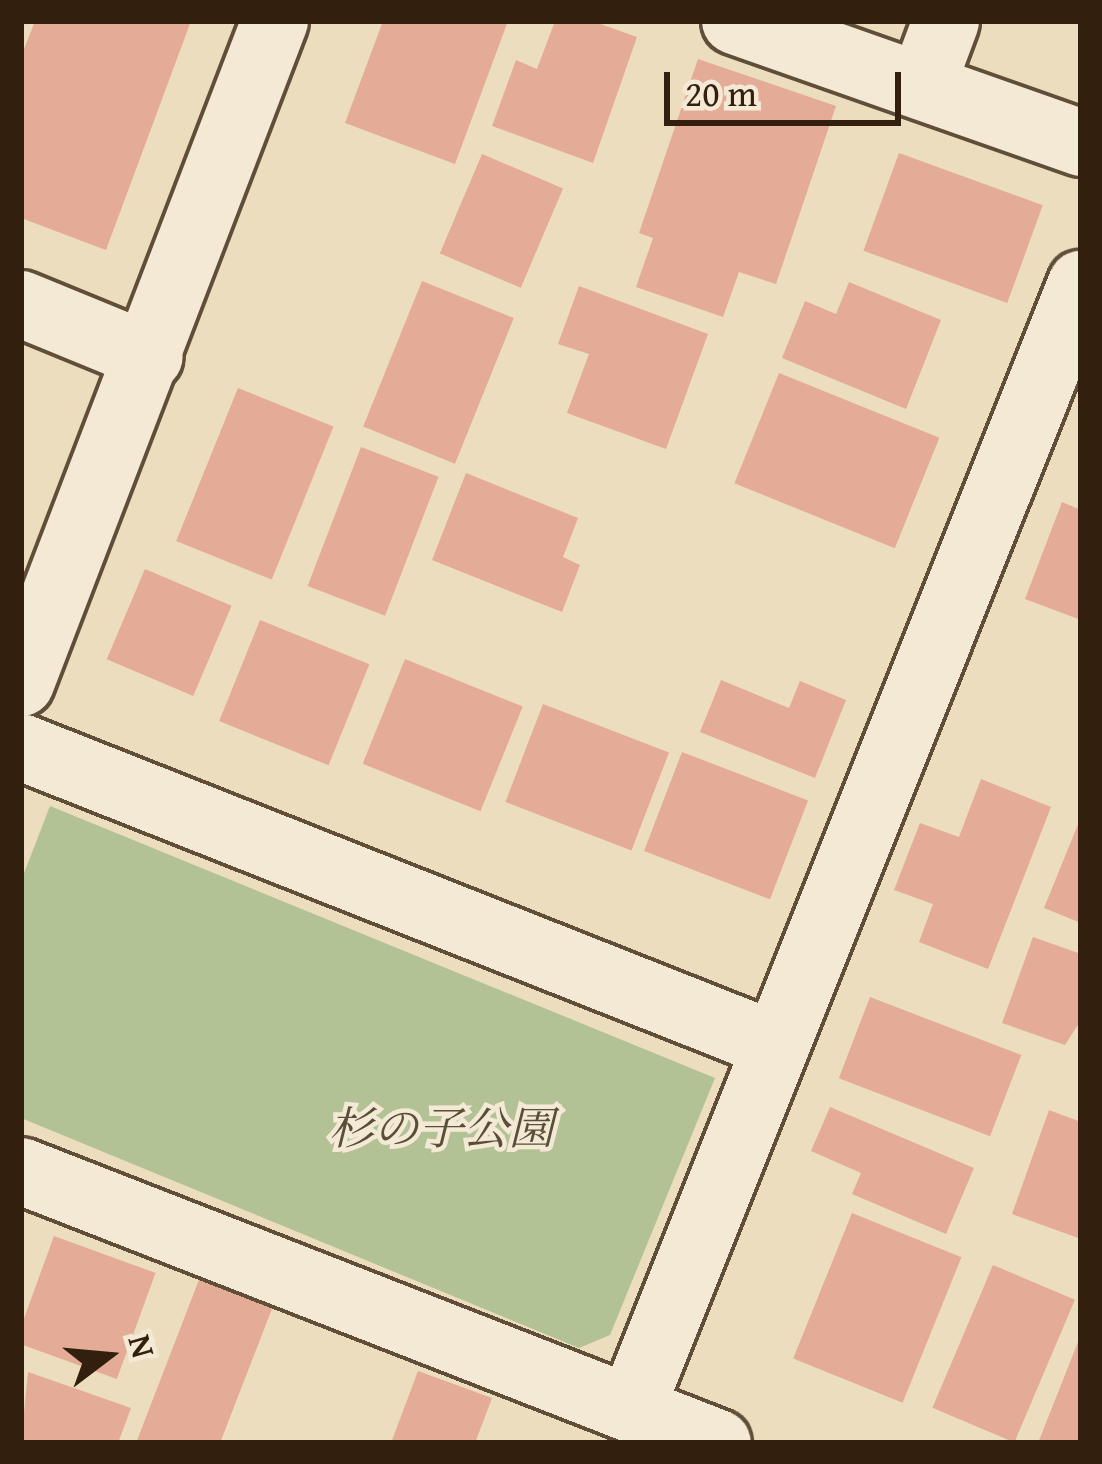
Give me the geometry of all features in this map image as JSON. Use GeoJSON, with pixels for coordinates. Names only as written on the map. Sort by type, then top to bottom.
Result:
{"type":"FeatureCollection","features":[{"type":"Feature","properties":{"kind":"street"},"geometry":{"type":"LineString","coordinates":[[21,683],[150,357],[275,21]]}},
{"type":"Feature","properties":{"kind":"street"},"geometry":{"type":"LineString","coordinates":[[735,21],[923,82],[1081,143]]}},
{"type":"Feature","properties":{"kind":"street"},"geometry":{"type":"LineString","coordinates":[[923,82],[946,21]]}},
{"type":"Feature","properties":{"kind":"street"},"geometry":{"type":"LineString","coordinates":[[631,1409],[772,1044],[1081,284]]}},
{"type":"Feature","properties":{"kind":"street"},"geometry":{"type":"LineString","coordinates":[[21,304],[150,357]]}},
{"type":"Feature","properties":{"kind":"street"},"geometry":{"type":"LineString","coordinates":[[21,747],[772,1044]]}},
{"type":"Feature","properties":{"kind":"street"},"geometry":{"type":"LineString","coordinates":[[21,1171],[718,1443]]}},
{"type":"Feature","properties":{"kind":"green space","name":"杉の子公園"},"geometry":{"type":"Polygon","coordinates":[[[50,806],[715,1078],[610,1335],[579,1348],[21,1118],[21,881],[50,806]]]}},
{"type":"Feature","properties":{"kind":"building"},"geometry":{"type":"Polygon","coordinates":[[[35,21],[191,21],[106,250],[21,218],[21,57],[35,21]]]}},
{"type":"Feature","properties":{"kind":"building"},"geometry":{"type":"Polygon","coordinates":[[[383,21],[508,21],[455,164],[345,123],[383,21]]]}},
{"type":"Feature","properties":{"kind":"building"},"geometry":{"type":"Polygon","coordinates":[[[555,21],[592,21],[637,37],[593,163],[492,126],[516,60],[537,69],[555,21]]]}},
{"type":"Feature","properties":{"kind":"building"},"geometry":{"type":"Polygon","coordinates":[[[698,59],[836,106],[776,284],[739,272],[723,317],[636,287],[653,238],[639,233],[698,59]]]}},
{"type":"Feature","properties":{"kind":"building"},"geometry":{"type":"Polygon","coordinates":[[[899,153],[1043,205],[1007,303],[863,251],[899,153]]]}},
{"type":"Feature","properties":{"kind":"building"},"geometry":{"type":"Polygon","coordinates":[[[482,154],[563,188],[521,288],[440,253],[482,154]]]}},
{"type":"Feature","properties":{"kind":"building"},"geometry":{"type":"Polygon","coordinates":[[[422,281],[514,318],[455,464],[363,427],[422,281]]]}},
{"type":"Feature","properties":{"kind":"building"},"geometry":{"type":"Polygon","coordinates":[[[849,282],[941,320],[906,409],[782,358],[805,301],[836,314],[849,282]]]}},
{"type":"Feature","properties":{"kind":"building"},"geometry":{"type":"Polygon","coordinates":[[[579,286],[708,334],[666,449],[567,413],[589,354],[558,344],[579,286]]]}},
{"type":"Feature","properties":{"kind":"building"},"geometry":{"type":"Polygon","coordinates":[[[779,373],[939,438],[895,548],[734,483],[779,373]]]}},
{"type":"Feature","properties":{"kind":"building"},"geometry":{"type":"Polygon","coordinates":[[[238,388],[333,427],[272,580],[176,541],[238,388]]]}},
{"type":"Feature","properties":{"kind":"building"},"geometry":{"type":"Polygon","coordinates":[[[361,447],[438,477],[385,616],[308,586],[361,447]]]}},
{"type":"Feature","properties":{"kind":"building"},"geometry":{"type":"Polygon","coordinates":[[[466,473],[578,518],[563,557],[580,565],[562,612],[432,560],[466,473]]]}},
{"type":"Feature","properties":{"kind":"building"},"geometry":{"type":"Polygon","coordinates":[[[1062,502],[1081,510],[1081,620],[1025,599],[1062,502]]]}},
{"type":"Feature","properties":{"kind":"building"},"geometry":{"type":"Polygon","coordinates":[[[145,569],[232,606],[193,696],[107,659],[145,569]]]}},
{"type":"Feature","properties":{"kind":"building"},"geometry":{"type":"Polygon","coordinates":[[[260,620],[369,664],[329,765],[219,721],[260,620]]]}},
{"type":"Feature","properties":{"kind":"building"},"geometry":{"type":"Polygon","coordinates":[[[405,659],[523,707],[480,811],[363,764],[405,659]]]}},
{"type":"Feature","properties":{"kind":"building"},"geometry":{"type":"Polygon","coordinates":[[[721,680],[789,708],[800,681],[846,700],[815,778],[700,732],[721,680]]]}},
{"type":"Feature","properties":{"kind":"building"},"geometry":{"type":"Polygon","coordinates":[[[543,704],[669,752],[631,850],[505,802],[543,704]]]}},
{"type":"Feature","properties":{"kind":"building"},"geometry":{"type":"Polygon","coordinates":[[[682,752],[808,800],[770,899],[644,851],[682,752]]]}},
{"type":"Feature","properties":{"kind":"building"},"geometry":{"type":"Polygon","coordinates":[[[981,779],[1051,807],[988,969],[919,942],[933,904],[894,890],[920,823],[959,837],[981,779]]]}},
{"type":"Feature","properties":{"kind":"building"},"geometry":{"type":"Polygon","coordinates":[[[1081,817],[1081,923],[1044,908],[1081,817]]]}},
{"type":"Feature","properties":{"kind":"building"},"geometry":{"type":"Polygon","coordinates":[[[1033,937],[1081,954],[1081,1020],[1065,1045],[1002,1023],[1033,937]]]}},
{"type":"Feature","properties":{"kind":"building"},"geometry":{"type":"Polygon","coordinates":[[[870,997],[1021,1055],[990,1136],[839,1078],[870,997]]]}},
{"type":"Feature","properties":{"kind":"building"},"geometry":{"type":"Polygon","coordinates":[[[830,1107],[974,1168],[946,1234],[852,1194],[861,1173],[811,1151],[830,1107]]]}},
{"type":"Feature","properties":{"kind":"building"},"geometry":{"type":"Polygon","coordinates":[[[1049,1110],[1081,1122],[1081,1239],[1012,1214],[1049,1110]]]}},
{"type":"Feature","properties":{"kind":"building"},"geometry":{"type":"Polygon","coordinates":[[[852,1213],[961,1257],[903,1403],[793,1359],[852,1213]]]}},
{"type":"Feature","properties":{"kind":"building"},"geometry":{"type":"Polygon","coordinates":[[[54,1236],[155,1273],[117,1379],[21,1344],[21,1327],[54,1236]]]}},
{"type":"Feature","properties":{"kind":"building"},"geometry":{"type":"Polygon","coordinates":[[[993,1265],[1075,1300],[1014,1442],[932,1408],[993,1265]]]}},
{"type":"Feature","properties":{"kind":"building"},"geometry":{"type":"Polygon","coordinates":[[[202,1272],[275,1301],[220,1443],[136,1443],[202,1272]]]}},
{"type":"Feature","properties":{"kind":"building"},"geometry":{"type":"Polygon","coordinates":[[[1078,1342],[1081,1443],[1038,1443],[1078,1342]]]}},
{"type":"Feature","properties":{"kind":"building"},"geometry":{"type":"Polygon","coordinates":[[[418,1371],[492,1398],[475,1443],[391,1443],[418,1371]]]}},
{"type":"Feature","properties":{"kind":"building"},"geometry":{"type":"Polygon","coordinates":[[[28,1372],[131,1408],[118,1443],[21,1443],[28,1372]]]}}]}
